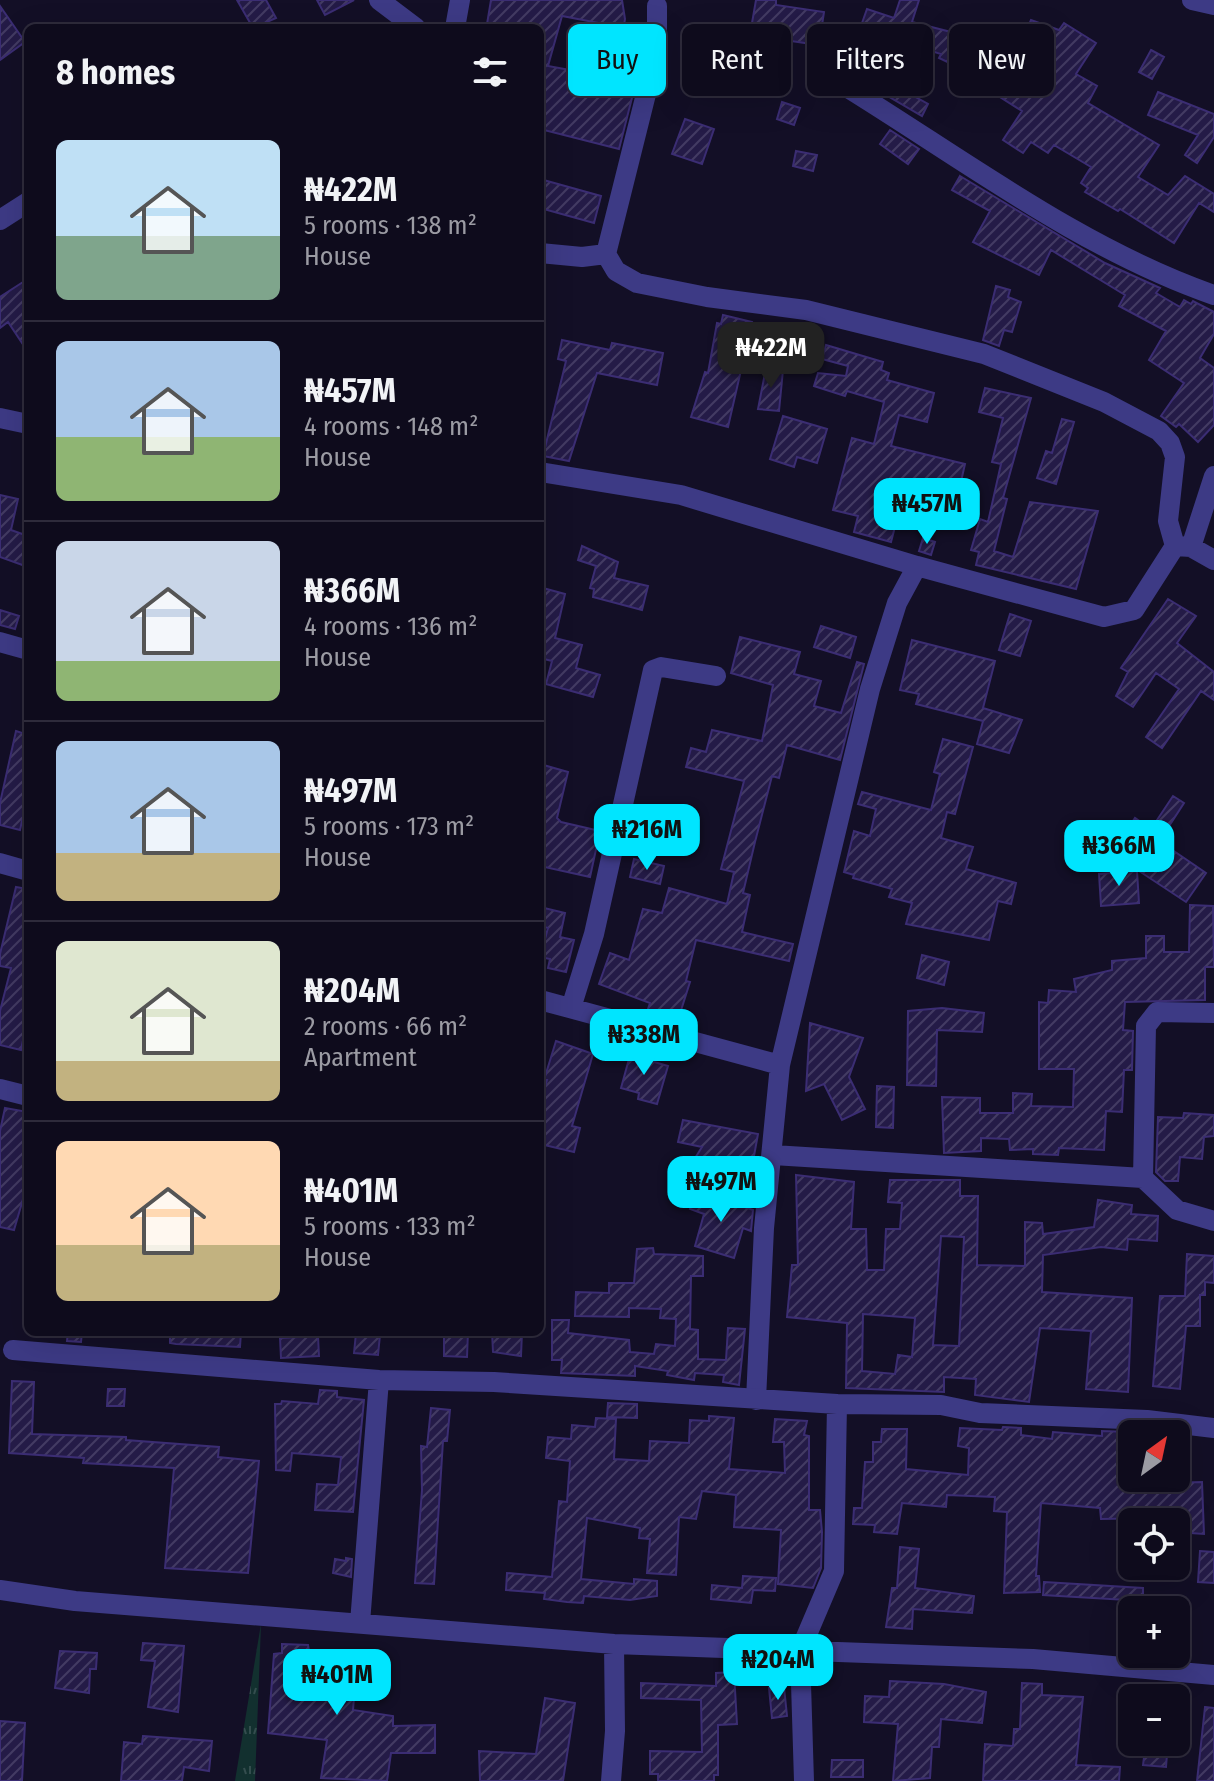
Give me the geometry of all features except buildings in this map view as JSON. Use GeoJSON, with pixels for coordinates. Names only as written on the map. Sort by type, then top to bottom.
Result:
{"type":"FeatureCollection","features":[{"type":"Feature","properties":{"kind":"street"},"geometry":{"type":"LineString","coordinates":[[379,0],[411,24]]}},
{"type":"Feature","properties":{"kind":"street"},"geometry":{"type":"LineString","coordinates":[[456,24],[460,0]]}},
{"type":"Feature","properties":{"kind":"street"},"geometry":{"type":"LineString","coordinates":[[1192,0],[1214,5]]}},
{"type":"Feature","properties":{"kind":"street"},"geometry":{"type":"LineString","coordinates":[[657,6],[657,50],[606,254],[616,271],[637,283],[707,297],[806,310],[984,354],[1104,402],[1159,431],[1170,443],[1175,457],[1168,521],[1183,546],[1214,560]]}},
{"type":"Feature","properties":{"kind":"street"},"geometry":{"type":"LineString","coordinates":[[861,96],[1081,232],[1177,282],[1214,295]]}},
{"type":"Feature","properties":{"kind":"street"},"geometry":{"type":"LineString","coordinates":[[0,220],[24,205]]}},
{"type":"Feature","properties":{"kind":"street"},"geometry":{"type":"LineString","coordinates":[[544,253],[582,257],[606,254]]}},
{"type":"Feature","properties":{"kind":"street"},"geometry":{"type":"LineString","coordinates":[[0,418],[24,423]]}},
{"type":"Feature","properties":{"kind":"street"},"geometry":{"type":"LineString","coordinates":[[544,473],[681,495],[917,566],[1104,617],[1134,610],[1183,546],[1214,476]]}},
{"type":"Feature","properties":{"kind":"street"},"geometry":{"type":"LineString","coordinates":[[756,1400],[764,1228],[780,1065],[870,689],[897,603],[917,566]]}},
{"type":"Feature","properties":{"kind":"street"},"geometry":{"type":"LineString","coordinates":[[0,642],[24,649]]}},
{"type":"Feature","properties":{"kind":"street"},"geometry":{"type":"LineString","coordinates":[[571,1008],[594,934],[653,670],[661,667],[716,676]]}},
{"type":"Feature","properties":{"kind":"street"},"geometry":{"type":"LineString","coordinates":[[0,863],[24,870]]}},
{"type":"Feature","properties":{"kind":"street"},"geometry":{"type":"LineString","coordinates":[[544,1001],[780,1065]]}},
{"type":"Feature","properties":{"kind":"street"},"geometry":{"type":"LineString","coordinates":[[1143,1178],[1146,1026],[1157,1012],[1214,1013]]}},
{"type":"Feature","properties":{"kind":"street"},"geometry":{"type":"LineString","coordinates":[[0,1089],[24,1095]]}},
{"type":"Feature","properties":{"kind":"street"},"geometry":{"type":"LineString","coordinates":[[773,1155],[1143,1178],[1177,1210],[1214,1221]]}},
{"type":"Feature","properties":{"kind":"street"},"geometry":{"type":"LineString","coordinates":[[13,1350],[379,1380],[494,1382],[837,1404],[941,1405],[980,1413],[1147,1420],[1214,1428]]}},
{"type":"Feature","properties":{"kind":"street"},"geometry":{"type":"LineString","coordinates":[[360,1623],[379,1380]]}},
{"type":"Feature","properties":{"kind":"street"},"geometry":{"type":"LineString","coordinates":[[804,1781],[800,1651],[834,1571],[837,1404]]}},
{"type":"Feature","properties":{"kind":"street"},"geometry":{"type":"LineString","coordinates":[[0,1590],[75,1601],[614,1644],[1033,1659],[1214,1675]]}},
{"type":"Feature","properties":{"kind":"street"},"geometry":{"type":"LineString","coordinates":[[611,1781],[615,1731],[614,1644]]}},
{"type":"Feature","properties":{"kind":"green space"},"geometry":{"type":"Polygon","coordinates":[[[261,1624],[255,1781],[235,1781],[261,1624]]]}}]}
